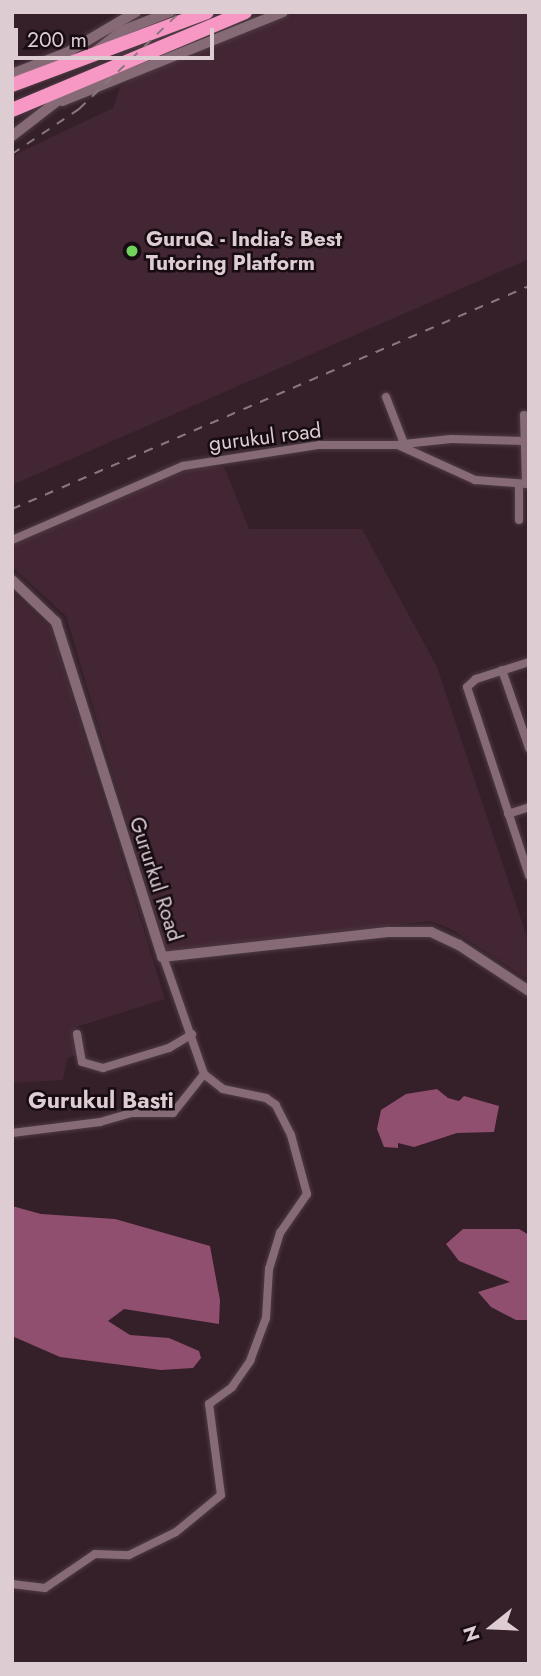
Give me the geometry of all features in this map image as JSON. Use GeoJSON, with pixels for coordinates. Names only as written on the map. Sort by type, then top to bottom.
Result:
{"type":"FeatureCollection","features":[{"type":"Feature","properties":{"kind":"highway"},"geometry":{"type":"LineString","coordinates":[[12,85],[207,12]]}},
{"type":"Feature","properties":{"kind":"highway"},"geometry":{"type":"LineString","coordinates":[[12,110],[246,12]]}},
{"type":"Feature","properties":{"kind":"street"},"geometry":{"type":"LineString","coordinates":[[12,74],[68,52],[136,12]]}},
{"type":"Feature","properties":{"kind":"street"},"geometry":{"type":"LineString","coordinates":[[90,58],[122,31],[170,12]]}},
{"type":"Feature","properties":{"kind":"street"},"geometry":{"type":"LineString","coordinates":[[12,136],[62,101],[283,12]]}},
{"type":"Feature","properties":{"kind":"street"},"geometry":{"type":"LineString","coordinates":[[62,101],[72,84]]}},
{"type":"Feature","properties":{"kind":"street"},"geometry":{"type":"LineString","coordinates":[[386,397],[405,445],[451,439],[525,441]]}},
{"type":"Feature","properties":{"kind":"street"},"geometry":{"type":"LineString","coordinates":[[519,520],[524,484],[524,415]]}},
{"type":"Feature","properties":{"kind":"street","name":"gurukul road"},"geometry":{"type":"LineString","coordinates":[[12,540],[183,466],[319,445],[405,445],[463,476],[524,484]]}},
{"type":"Feature","properties":{"kind":"street","name":"Gururkul Road"},"geometry":{"type":"LineString","coordinates":[[12,580],[56,622],[164,958],[388,932],[431,932],[468,950],[529,990]]}},
{"type":"Feature","properties":{"kind":"street"},"geometry":{"type":"LineString","coordinates":[[529,662],[469,681],[467,687],[529,876]]}},
{"type":"Feature","properties":{"kind":"street"},"geometry":{"type":"LineString","coordinates":[[502,670],[529,748]]}},
{"type":"Feature","properties":{"kind":"street"},"geometry":{"type":"LineString","coordinates":[[509,814],[529,807]]}},
{"type":"Feature","properties":{"kind":"street"},"geometry":{"type":"LineString","coordinates":[[12,1584],[45,1587],[95,1554],[129,1555],[176,1532],[221,1495],[209,1404],[232,1387],[250,1361],[266,1318],[270,1269],[280,1233],[307,1194],[291,1135],[276,1105],[266,1098],[223,1089],[204,1074],[164,958]]}},
{"type":"Feature","properties":{"kind":"street"},"geometry":{"type":"LineString","coordinates":[[78,1034],[82,1062],[103,1068],[169,1048],[192,1034]]}},
{"type":"Feature","properties":{"kind":"street"},"geometry":{"type":"LineString","coordinates":[[12,1133],[100,1122],[131,1113],[173,1113],[204,1074]]}},
{"type":"Feature","properties":{"kind":"shaded area"},"geometry":{"type":"Polygon","coordinates":[[[275,12],[529,12],[529,259],[12,485],[12,156],[113,108],[120,87],[167,58],[275,12]]]}},
{"type":"Feature","properties":{"kind":"shaded area"},"geometry":{"type":"Polygon","coordinates":[[[196,466],[224,467],[249,529],[362,529],[437,667],[529,943],[529,980],[451,929],[430,921],[166,951],[66,616],[12,567],[12,545],[196,466]]]}},
{"type":"Feature","properties":{"kind":"shaded area"},"geometry":{"type":"Polygon","coordinates":[[[12,592],[51,629],[165,999],[76,1027],[77,1054],[67,1059],[63,1080],[12,1083],[12,592]]]}},
{"type":"Feature","properties":{"kind":"shaded area"},"geometry":{"type":"Polygon","coordinates":[[[437,1089],[448,1098],[459,1101],[464,1096],[499,1106],[494,1132],[457,1133],[414,1147],[398,1143],[398,1148],[384,1147],[377,1129],[381,1110],[406,1094],[437,1089]]]}},
{"type":"Feature","properties":{"kind":"shaded area"},"geometry":{"type":"Polygon","coordinates":[[[12,1206],[41,1214],[115,1219],[210,1246],[220,1300],[219,1324],[124,1309],[108,1321],[130,1335],[169,1338],[199,1351],[201,1358],[193,1368],[161,1370],[60,1357],[12,1336],[12,1206]]]}},
{"type":"Feature","properties":{"kind":"shaded area"},"geometry":{"type":"Polygon","coordinates":[[[463,1229],[519,1229],[529,1235],[529,1320],[516,1320],[491,1307],[478,1292],[510,1282],[459,1261],[446,1244],[463,1229]]]}},
{"type":"Feature","properties":{"kind":"railway"},"geometry":{"type":"LineString","coordinates":[[12,154],[79,109],[180,12]]}},
{"type":"Feature","properties":{"kind":"railway"},"geometry":{"type":"LineString","coordinates":[[12,509],[529,286]]}},
{"type":"Feature","properties":{"kind":"place","name":"GuruQ - India's Best Tutoring Platform"},"geometry":{"type":"Point","coordinates":[132,251]}},
{"type":"Feature","properties":{"kind":"district","name":"Gurukul Basti"},"geometry":{"type":"Point","coordinates":[101,1100]}}]}
